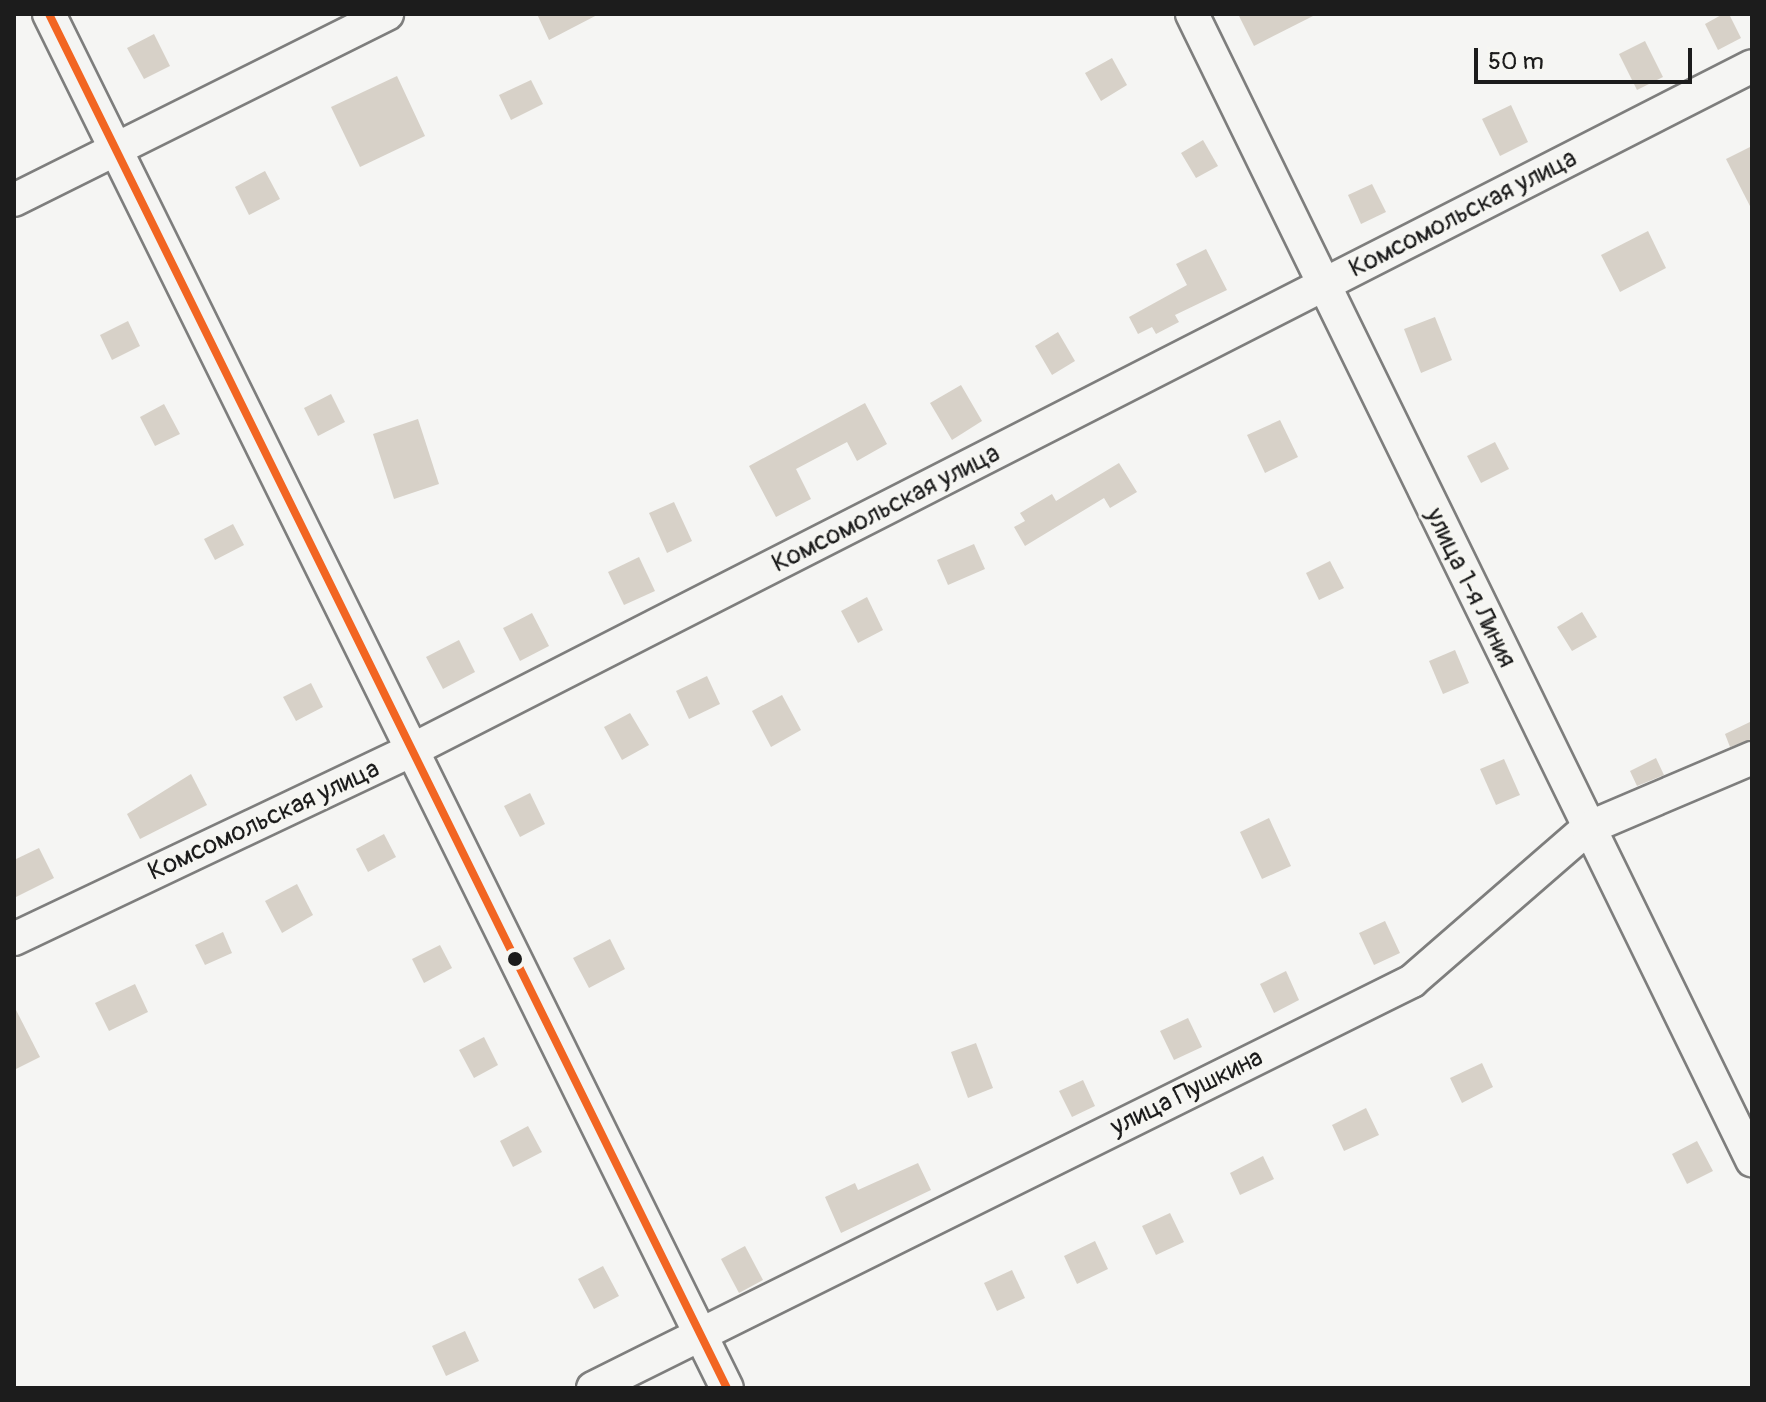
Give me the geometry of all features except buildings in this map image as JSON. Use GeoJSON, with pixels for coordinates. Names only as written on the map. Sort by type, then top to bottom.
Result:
{"type":"FeatureCollection","features":[{"type":"Feature","properties":{"kind":"street"},"geometry":{"type":"LineString","coordinates":[[49,14],[727,1388]]}},
{"type":"Feature","properties":{"kind":"street"},"geometry":{"type":"LineString","coordinates":[[14,200],[387,14]]}},
{"type":"Feature","properties":{"kind":"street","name":"улица 1-я Линия"},"geometry":{"type":"LineString","coordinates":[[1192,14],[1322,286],[1752,1160]]}},
{"type":"Feature","properties":{"kind":"street","name":"Комсомольская улица"},"geometry":{"type":"LineString","coordinates":[[14,939],[414,749],[1752,66]]}},
{"type":"Feature","properties":{"kind":"street","name":"улица Пушкина"},"geometry":{"type":"LineString","coordinates":[[593,1388],[1412,981],[1588,828],[1752,758]]}},
{"type":"Feature","properties":{"kind":"transit line"},"geometry":{"type":"LineString","coordinates":[[49,14],[727,1388]]}}]}
